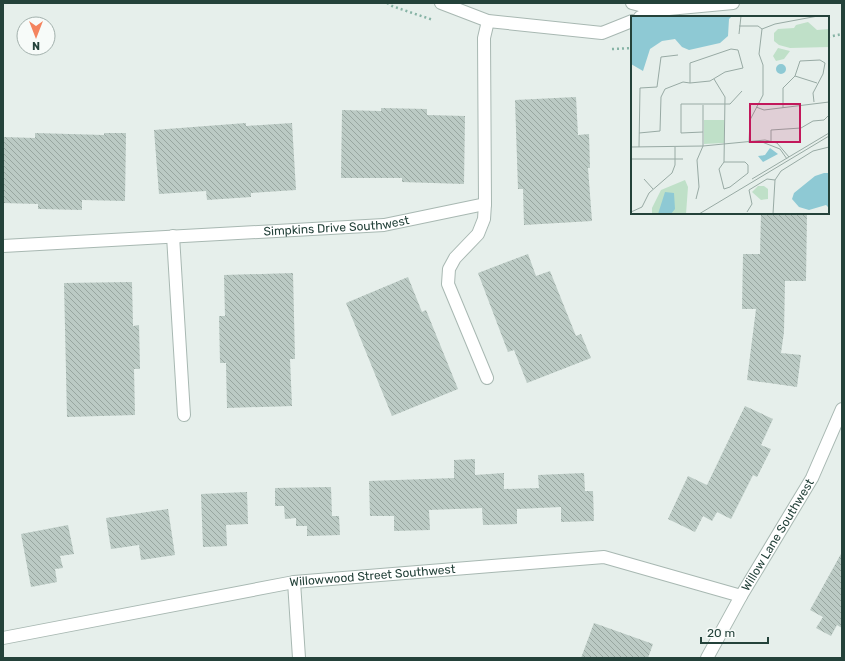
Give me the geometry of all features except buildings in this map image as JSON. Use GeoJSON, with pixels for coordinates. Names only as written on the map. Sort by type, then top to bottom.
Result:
{"type":"FeatureCollection","features":[{"type":"Feature","properties":{"kind":"street"},"geometry":{"type":"LineString","coordinates":[[441,3],[488,21],[602,33],[631,20]]}},
{"type":"Feature","properties":{"kind":"street"},"geometry":{"type":"LineString","coordinates":[[632,3],[658,10]]}},
{"type":"Feature","properties":{"kind":"street"},"geometry":{"type":"LineString","coordinates":[[643,16],[658,10],[733,3]]}},
{"type":"Feature","properties":{"kind":"street"},"geometry":{"type":"LineString","coordinates":[[487,378],[448,284],[449,269],[455,258],[478,234],[484,220],[484,38],[488,21]]}},
{"type":"Feature","properties":{"kind":"street","name":"Simpkins Drive Southwest"},"geometry":{"type":"LineString","coordinates":[[3,246],[384,225],[485,204]]}},
{"type":"Feature","properties":{"kind":"street"},"geometry":{"type":"LineString","coordinates":[[174,236],[184,415]]}},
{"type":"Feature","properties":{"kind":"street","name":"Willow Lane Southwest"},"geometry":{"type":"LineString","coordinates":[[707,658],[741,596],[812,478],[842,409]]}},
{"type":"Feature","properties":{"kind":"street","name":"Willowwood Street Southwest"},"geometry":{"type":"LineString","coordinates":[[3,638],[294,582],[604,557],[741,596]]}},
{"type":"Feature","properties":{"kind":"street"},"geometry":{"type":"LineString","coordinates":[[294,582],[299,658]]}},
{"type":"Feature","properties":{"kind":"path"},"geometry":{"type":"LineString","coordinates":[[829,37],[842,34]]}}]}
